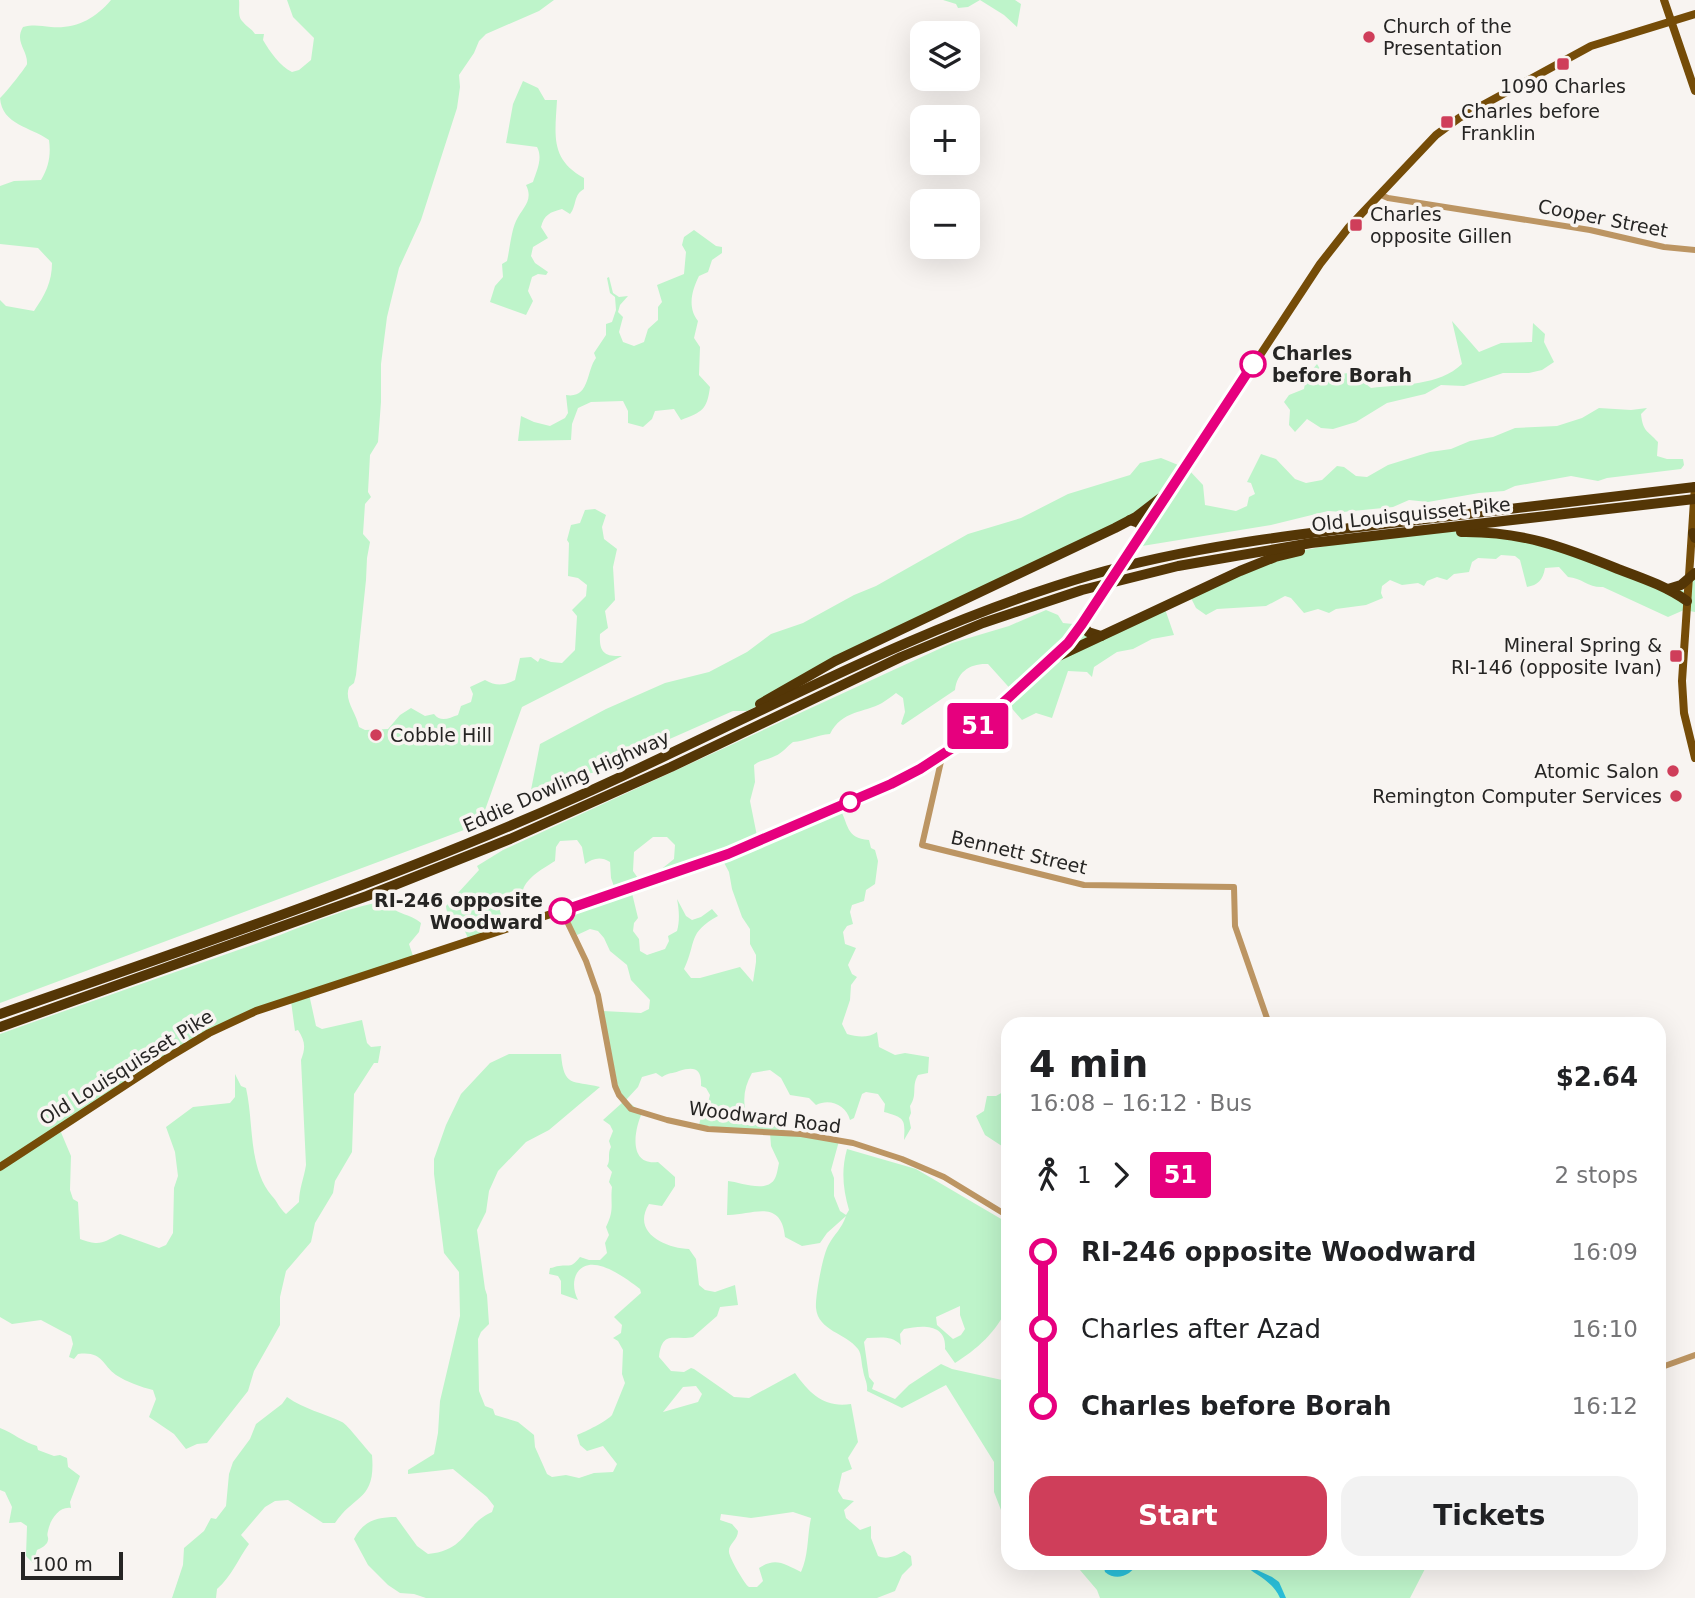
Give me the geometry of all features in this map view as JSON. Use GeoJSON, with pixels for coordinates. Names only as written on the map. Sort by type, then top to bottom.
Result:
{"type":"FeatureCollection","features":[{"type":"Feature","properties":{"kind":"highway","name":"Old Louisquisset Pike"},"geometry":{"type":"LineString","coordinates":[[1139,563],[1286,536],[1695,487]]}},
{"type":"Feature","properties":{"kind":"highway"},"geometry":{"type":"LineString","coordinates":[[687,747],[835,662],[1130,520],[1171,489]]}},
{"type":"Feature","properties":{"kind":"highway","name":"Old Louisquisset Pike"},"geometry":{"type":"LineString","coordinates":[[1134,576],[1228,556],[1311,543],[1695,499]]}},
{"type":"Feature","properties":{"kind":"highway"},"geometry":{"type":"LineString","coordinates":[[1130,520],[1139,523],[1143,532]]}},
{"type":"Feature","properties":{"kind":"highway"},"geometry":{"type":"LineString","coordinates":[[1408,533],[1472,532],[1527,537],[1575,551],[1668,589],[1687,601]]}},
{"type":"Feature","properties":{"kind":"highway"},"geometry":{"type":"LineString","coordinates":[[1050,660],[1264,561],[1298,551],[1383,535]]}},
{"type":"Feature","properties":{"kind":"highway","name":"Eddie Dowling Highway"},"geometry":{"type":"LineString","coordinates":[[0,1014],[385,877],[494,833],[687,747],[909,641],[989,608],[1139,563]]}},
{"type":"Feature","properties":{"kind":"highway","name":"Eddie Dowling Highway"},"geometry":{"type":"LineString","coordinates":[[0,1027],[455,862],[611,794],[912,652],[1011,613],[1134,576]]}},
{"type":"Feature","properties":{"kind":"highway"},"geometry":{"type":"LineString","coordinates":[[1668,589],[1681,585],[1692,576]]}},
{"type":"Feature","properties":{"kind":"highway"},"geometry":{"type":"LineString","coordinates":[[1082,624],[1088,632],[1101,636]]}},
{"type":"Feature","properties":{"kind":"main road"},"geometry":{"type":"LineString","coordinates":[[1664,0],[1695,91]]}},
{"type":"Feature","properties":{"kind":"main road","name":"Old Louisquisset Pike"},"geometry":{"type":"LineString","coordinates":[[0,1167],[167,1058],[229,1023],[269,1006],[703,863],[891,784],[942,757],[1050,660],[1082,624],[1320,264],[1349,227],[1436,135],[1459,118],[1591,47],[1695,14]]}},
{"type":"Feature","properties":{"kind":"main road"},"geometry":{"type":"LineString","coordinates":[[1695,487],[1692,576],[1687,601],[1683,693],[1688,736],[1695,758]]}},
{"type":"Feature","properties":{"kind":"street","name":"Cooper Street"},"geometry":{"type":"LineString","coordinates":[[1381,195],[1590,230],[1664,247],[1695,250]]}},
{"type":"Feature","properties":{"kind":"street","name":"Bennett Street"},"geometry":{"type":"LineString","coordinates":[[942,757],[922,845],[1084,885],[1234,887],[1235,926],[1267,1017]]}},
{"type":"Feature","properties":{"kind":"street","name":"Woodward Road"},"geometry":{"type":"LineString","coordinates":[[562,911],[586,961],[597,995],[615,1086],[631,1108],[692,1126],[795,1133],[862,1146],[927,1168],[1001,1212]]}},
{"type":"Feature","properties":{"kind":"street"},"geometry":{"type":"LineString","coordinates":[[1666,1365],[1695,1355]]}},
{"type":"Feature","properties":{"kind":"green space"},"geometry":{"type":"Polygon","coordinates":[[[111,0],[239,0],[241,20],[255,34],[264,34],[263,40],[272,54],[292,72],[311,60],[314,38],[293,17],[287,0],[554,0],[539,11],[486,34],[459,75],[457,108],[421,220],[399,268],[387,317],[381,364],[378,442],[370,455],[368,492],[371,497],[365,504],[363,534],[370,542],[356,675],[354,683],[349,687],[348,697],[359,727],[365,730],[388,729],[400,715],[411,708],[425,716],[434,714],[442,719],[458,715],[461,706],[471,702],[473,694],[470,687],[485,680],[500,684],[515,680],[520,658],[531,657],[538,662],[540,658],[562,663],[575,650],[577,616],[572,610],[586,596],[587,585],[578,578],[568,576],[567,540],[571,525],[580,523],[585,510],[595,509],[606,515],[602,527],[604,539],[617,549],[613,567],[615,600],[605,611],[608,628],[600,634],[600,640],[604,652],[611,656],[622,656],[522,707],[480,824],[0,1003],[0,300],[6,306],[34,311],[47,288],[52,263],[38,248],[0,244],[0,186],[14,181],[41,180],[48,165],[50,150],[49,140],[18,124],[6,114],[0,98],[27,64],[20,37],[23,27],[77,24],[98,13],[111,0]]]}},
{"type":"Feature","properties":{"kind":"green space"},"geometry":{"type":"Polygon","coordinates":[[[943,0],[980,0],[968,7],[958,8],[956,4],[943,0]]]}},
{"type":"Feature","properties":{"kind":"green space"},"geometry":{"type":"Polygon","coordinates":[[[980,0],[1015,0],[1021,4],[1017,27],[1004,15],[980,0]]]}},
{"type":"Feature","properties":{"kind":"green space"},"geometry":{"type":"Polygon","coordinates":[[[523,81],[538,88],[545,100],[557,100],[556,135],[560,154],[573,171],[584,178],[584,189],[578,194],[570,214],[562,209],[558,210],[548,215],[542,223],[541,227],[548,238],[533,247],[531,256],[535,263],[548,272],[546,275],[538,274],[532,277],[528,291],[533,301],[526,315],[490,302],[495,286],[503,277],[502,264],[507,261],[514,225],[528,200],[526,185],[533,182],[538,169],[537,147],[506,143],[513,104],[523,81]]]}},
{"type":"Feature","properties":{"kind":"green space"},"geometry":{"type":"Polygon","coordinates":[[[694,230],[716,246],[722,247],[722,253],[712,260],[708,272],[699,276],[692,298],[698,321],[694,338],[700,347],[699,375],[710,387],[702,409],[681,420],[674,409],[655,411],[652,419],[643,427],[628,423],[628,411],[623,401],[591,402],[578,408],[572,424],[571,440],[518,441],[521,416],[550,426],[565,418],[568,413],[566,395],[579,393],[586,383],[596,358],[594,353],[606,335],[606,324],[612,322],[616,310],[615,297],[610,293],[607,278],[609,277],[613,293],[619,297],[628,296],[618,312],[623,317],[619,332],[623,342],[634,346],[644,342],[648,329],[658,320],[658,307],[662,302],[657,285],[684,274],[686,252],[682,245],[684,237],[694,230]]]}},
{"type":"Feature","properties":{"kind":"green space"},"geometry":{"type":"Polygon","coordinates":[[[1452,321],[1479,352],[1501,343],[1532,342],[1533,323],[1545,334],[1544,342],[1554,362],[1542,370],[1529,373],[1503,373],[1464,386],[1441,385],[1425,394],[1387,403],[1356,422],[1333,429],[1321,428],[1307,419],[1295,432],[1289,425],[1290,410],[1284,402],[1289,395],[1304,389],[1306,377],[1317,364],[1323,374],[1328,376],[1361,371],[1366,376],[1366,384],[1371,388],[1420,383],[1453,371],[1462,364],[1452,321]]]}},
{"type":"Feature","properties":{"kind":"green space"},"geometry":{"type":"Polygon","coordinates":[[[1599,408],[1647,408],[1641,414],[1642,420],[1646,430],[1658,442],[1657,456],[1683,459],[1684,465],[1681,469],[1598,481],[1571,476],[1515,486],[1504,491],[1428,502],[1409,500],[1393,507],[1328,511],[1271,525],[1136,547],[1145,526],[1144,519],[1140,518],[1063,551],[747,711],[733,711],[595,772],[553,784],[530,795],[540,744],[606,709],[665,683],[709,672],[747,652],[771,634],[803,623],[876,586],[968,534],[1021,518],[1068,494],[1130,475],[1140,463],[1161,458],[1188,469],[1203,485],[1205,505],[1236,511],[1247,506],[1249,497],[1255,494],[1251,483],[1247,482],[1261,454],[1276,459],[1295,479],[1306,483],[1322,480],[1337,466],[1344,467],[1356,476],[1367,477],[1388,465],[1430,452],[1451,449],[1515,428],[1557,426],[1582,418],[1599,408]]]}},
{"type":"Feature","properties":{"kind":"green space"},"geometry":{"type":"Polygon","coordinates":[[[1439,530],[1502,533],[1684,591],[1695,569],[1695,612],[1684,610],[1668,617],[1603,587],[1568,577],[1559,567],[1545,568],[1539,581],[1527,587],[1520,560],[1515,556],[1501,555],[1496,559],[1478,558],[1472,562],[1469,572],[1454,574],[1447,580],[1437,577],[1427,581],[1424,586],[1418,583],[1402,585],[1390,580],[1382,586],[1383,598],[1366,605],[1336,609],[1329,613],[1318,609],[1304,613],[1291,598],[1285,596],[1266,606],[1217,609],[1206,615],[1196,608],[1189,594],[1275,556],[1346,542],[1439,530]]]}},
{"type":"Feature","properties":{"kind":"green space"},"geometry":{"type":"Polygon","coordinates":[[[1165,609],[1174,635],[1152,639],[1133,649],[1117,652],[1094,667],[1092,677],[1087,672],[1068,671],[1052,718],[1036,713],[1022,720],[1007,703],[1015,694],[988,664],[965,670],[958,678],[955,690],[903,725],[903,698],[896,693],[882,703],[847,716],[830,734],[793,742],[778,755],[754,765],[755,782],[750,801],[758,841],[839,807],[852,833],[861,839],[869,840],[878,861],[875,884],[866,890],[864,901],[852,905],[850,912],[853,924],[847,926],[843,932],[845,944],[856,948],[848,965],[852,974],[857,977],[851,985],[850,1000],[842,1024],[847,1034],[851,1035],[867,1036],[877,1032],[879,1047],[895,1055],[905,1053],[929,1057],[928,1073],[918,1075],[916,1079],[914,1098],[910,1106],[911,1128],[904,1140],[903,1121],[884,1112],[885,1104],[878,1094],[862,1094],[854,1118],[850,1120],[845,1110],[837,1104],[827,1102],[816,1105],[809,1098],[790,1095],[781,1078],[770,1070],[752,1073],[749,1078],[744,1099],[747,1116],[756,1120],[782,1118],[785,1132],[839,1141],[831,1170],[834,1196],[840,1211],[846,1215],[849,1210],[843,1172],[847,1149],[916,1169],[1001,1219],[1001,1319],[978,1346],[955,1363],[945,1349],[942,1334],[932,1328],[904,1329],[900,1334],[901,1345],[885,1338],[867,1338],[864,1342],[869,1377],[874,1383],[872,1389],[895,1399],[909,1385],[941,1364],[1001,1380],[1001,1510],[994,1492],[994,1462],[946,1385],[902,1408],[867,1391],[858,1349],[827,1327],[818,1316],[817,1295],[824,1256],[846,1216],[820,1243],[802,1246],[785,1237],[778,1217],[771,1213],[764,1211],[727,1215],[728,1181],[765,1186],[774,1180],[779,1163],[771,1146],[770,1133],[699,1125],[710,1095],[706,1088],[701,1086],[698,1072],[689,1069],[662,1077],[656,1073],[642,1077],[638,1087],[626,1100],[642,1113],[636,1137],[638,1153],[648,1162],[658,1162],[675,1177],[675,1186],[662,1206],[649,1204],[644,1223],[648,1231],[661,1242],[689,1249],[696,1259],[699,1285],[705,1290],[715,1292],[735,1285],[738,1305],[720,1307],[717,1316],[693,1337],[666,1339],[659,1357],[671,1371],[684,1372],[694,1369],[734,1397],[749,1398],[795,1373],[818,1398],[833,1404],[851,1404],[858,1442],[848,1458],[852,1469],[842,1473],[838,1491],[843,1499],[854,1501],[844,1510],[846,1518],[860,1530],[871,1526],[871,1538],[878,1556],[891,1557],[904,1551],[911,1556],[912,1565],[902,1575],[895,1591],[877,1598],[426,1598],[400,1593],[388,1585],[368,1565],[354,1539],[366,1524],[377,1519],[396,1517],[417,1546],[428,1554],[451,1548],[475,1523],[492,1512],[494,1506],[453,1469],[408,1474],[408,1470],[434,1454],[440,1401],[460,1316],[459,1272],[444,1253],[434,1159],[461,1094],[490,1063],[509,1054],[561,1054],[567,1078],[600,1087],[549,1130],[526,1142],[498,1171],[489,1191],[486,1212],[477,1230],[489,1324],[478,1339],[479,1391],[485,1406],[493,1409],[495,1415],[518,1422],[534,1435],[535,1447],[547,1474],[552,1477],[566,1475],[579,1478],[594,1473],[613,1472],[617,1464],[603,1446],[587,1451],[580,1445],[577,1435],[612,1415],[625,1383],[622,1374],[623,1350],[613,1338],[621,1333],[622,1325],[614,1317],[641,1293],[640,1289],[618,1274],[591,1265],[583,1267],[575,1276],[574,1287],[578,1300],[561,1294],[561,1281],[558,1276],[549,1274],[550,1268],[572,1265],[580,1257],[600,1260],[607,1253],[605,1243],[609,1235],[606,1227],[611,1211],[612,1187],[609,1182],[612,1172],[607,1166],[611,1147],[609,1141],[613,1131],[603,1120],[623,1102],[603,1011],[641,1013],[649,1009],[650,1000],[631,980],[627,965],[610,951],[598,931],[590,929],[577,935],[563,914],[616,892],[611,878],[610,862],[597,859],[585,864],[582,847],[577,840],[560,841],[556,847],[555,861],[532,877],[523,890],[514,890],[504,899],[500,911],[507,928],[469,941],[463,928],[449,915],[446,906],[479,870],[477,866],[503,850],[952,643],[1009,626],[1046,610],[1058,615],[1063,623],[1083,625],[1085,636],[1098,636],[1165,609]],[[653,837],[634,852],[633,871],[642,884],[631,889],[638,918],[633,931],[639,939],[640,951],[647,955],[665,949],[668,936],[677,931],[678,927],[677,899],[686,916],[692,920],[712,909],[718,916],[701,928],[694,939],[684,969],[691,978],[740,967],[753,982],[756,955],[750,944],[750,929],[742,917],[729,872],[721,857],[660,878],[659,871],[674,859],[675,845],[667,837],[653,837]],[[960,1306],[936,1317],[937,1325],[953,1339],[965,1329],[960,1306]],[[696,1386],[683,1387],[663,1412],[698,1402],[702,1394],[696,1386]],[[793,1512],[751,1518],[721,1514],[720,1520],[732,1524],[738,1531],[729,1552],[734,1565],[749,1587],[757,1587],[763,1581],[759,1568],[770,1563],[780,1563],[801,1572],[811,1518],[793,1512]]]}},
{"type":"Feature","properties":{"kind":"green space"},"geometry":{"type":"Polygon","coordinates":[[[386,901],[393,909],[421,923],[419,932],[409,944],[414,959],[309,994],[316,1026],[322,1029],[362,1020],[367,1043],[371,1047],[381,1046],[378,1063],[374,1063],[354,1094],[352,1152],[315,1223],[311,1242],[286,1271],[280,1297],[280,1325],[254,1371],[248,1391],[207,1443],[186,1449],[174,1434],[149,1417],[156,1399],[153,1390],[120,1378],[92,1354],[78,1354],[74,1359],[69,1357],[73,1344],[71,1336],[41,1320],[12,1324],[0,1317],[0,1034],[338,913],[386,901]],[[291,1001],[221,1027],[60,1130],[71,1156],[70,1190],[73,1199],[78,1202],[80,1239],[97,1243],[120,1234],[159,1248],[166,1245],[173,1233],[174,1188],[178,1176],[175,1152],[166,1127],[193,1107],[230,1103],[235,1097],[235,1074],[241,1086],[246,1088],[255,1159],[264,1185],[286,1214],[299,1202],[306,1165],[301,1060],[304,1048],[298,1030],[295,1031],[291,1001]]]}},
{"type":"Feature","properties":{"kind":"green space"},"geometry":{"type":"Polygon","coordinates":[[[1001,1093],[1001,1145],[985,1135],[976,1116],[984,1111],[987,1096],[1001,1093]]]}},
{"type":"Feature","properties":{"kind":"green space"},"geometry":{"type":"Polygon","coordinates":[[[287,1397],[342,1422],[372,1455],[371,1481],[367,1489],[335,1523],[323,1523],[288,1500],[275,1501],[265,1507],[241,1535],[249,1544],[231,1573],[217,1589],[216,1598],[172,1598],[183,1565],[184,1548],[204,1531],[211,1518],[216,1519],[226,1506],[233,1462],[250,1439],[256,1424],[287,1397]]]}},
{"type":"Feature","properties":{"kind":"green space"},"geometry":{"type":"Polygon","coordinates":[[[0,1428],[37,1446],[38,1450],[67,1458],[68,1467],[80,1476],[70,1502],[71,1508],[59,1511],[53,1518],[47,1543],[37,1550],[33,1563],[26,1556],[27,1526],[21,1522],[9,1523],[12,1507],[5,1492],[0,1490],[0,1428]]]}},
{"type":"Feature","properties":{"kind":"green space"},"geometry":{"type":"Polygon","coordinates":[[[1080,1570],[1424,1570],[1410,1598],[1100,1598],[1097,1590],[1080,1570]]]}},
{"type":"Feature","properties":{"kind":"water"},"geometry":{"type":"Polygon","coordinates":[[[1105,1570],[1133,1570],[1119,1577],[1105,1570]]]}},
{"type":"Feature","properties":{"kind":"water"},"geometry":{"type":"Polygon","coordinates":[[[1252,1570],[1257,1570],[1279,1582],[1286,1598],[1280,1598],[1268,1582],[1252,1570]]]}},
{"type":"Feature","properties":{"kind":"bus line","name":"51"},"geometry":{"type":"LineString","coordinates":[[562,911],[645,884],[776,834],[891,784],[942,757],[1068,643],[1253,364]]}},
{"type":"Feature","properties":{"kind":"place","name":"Church of the Presentation"},"geometry":{"type":"Point","coordinates":[1369,37]}},
{"type":"Feature","properties":{"kind":"place","name":"1090 Charles"},"geometry":{"type":"Point","coordinates":[1563,64]}},
{"type":"Feature","properties":{"kind":"place","name":"Charles before Franklin"},"geometry":{"type":"Point","coordinates":[1447,122]}},
{"type":"Feature","properties":{"kind":"place","name":"Charles opposite Gillen"},"geometry":{"type":"Point","coordinates":[1356,225]}},
{"type":"Feature","properties":{"kind":"place","name":"Charles before Borah"},"geometry":{"type":"Point","coordinates":[1253,364]}},
{"type":"Feature","properties":{"kind":"place","name":"Mineral Spring & RI-146 (opposite Ivan)"},"geometry":{"type":"Point","coordinates":[1676,656]}},
{"type":"Feature","properties":{"kind":"place","name":"Cobble Hill"},"geometry":{"type":"Point","coordinates":[376,735]}},
{"type":"Feature","properties":{"kind":"place","name":"Atomic Salon"},"geometry":{"type":"Point","coordinates":[1673,771]}},
{"type":"Feature","properties":{"kind":"place","name":"Remington Computer Services"},"geometry":{"type":"Point","coordinates":[1676,796]}},
{"type":"Feature","properties":{"kind":"place","name":"RI-246 opposite Woodward"},"geometry":{"type":"Point","coordinates":[562,911]}}]}
